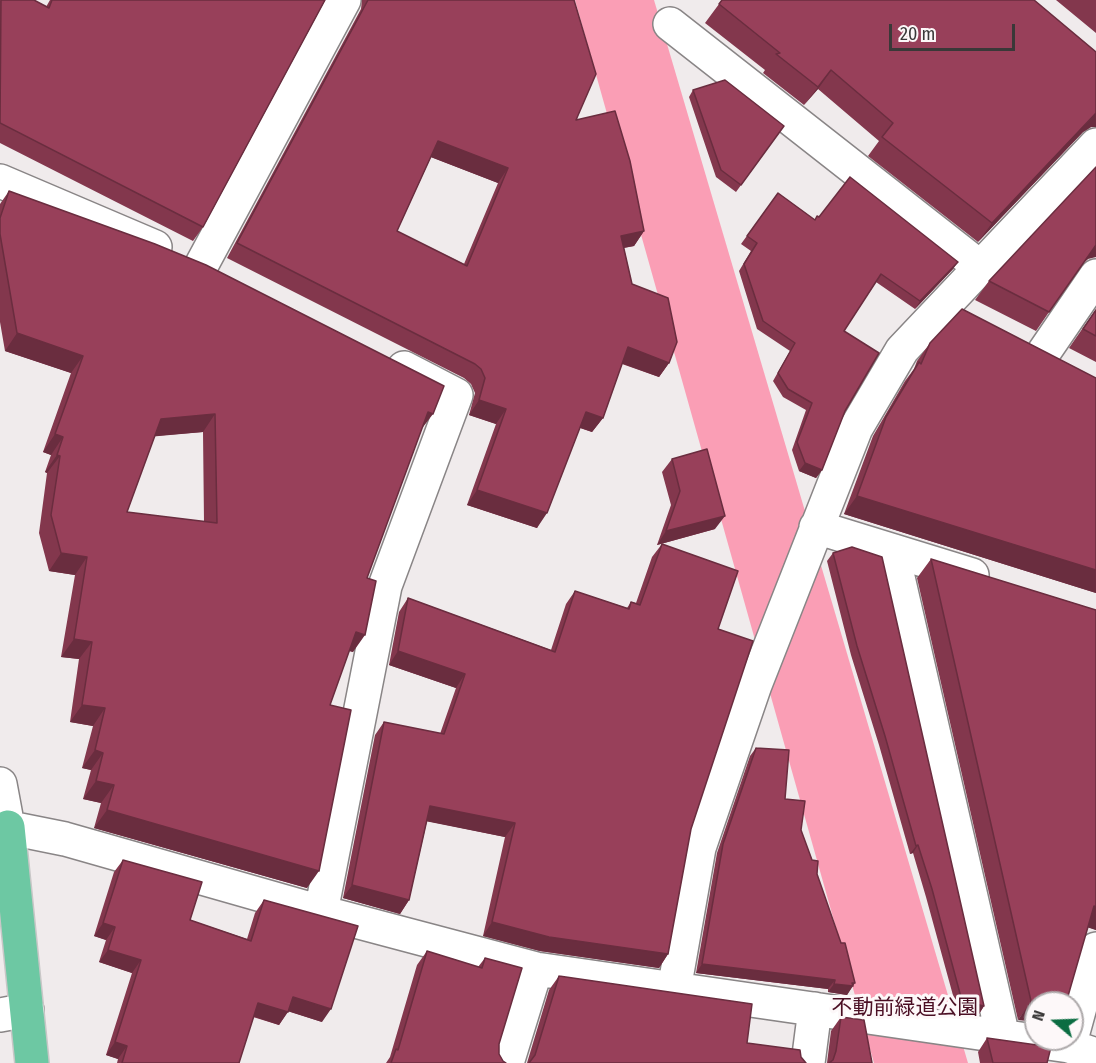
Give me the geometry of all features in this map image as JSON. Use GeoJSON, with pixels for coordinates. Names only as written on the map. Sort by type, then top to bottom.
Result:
{"type":"FeatureCollection","features":[{"type":"Feature","properties":{"kind":"main road"},"geometry":{"type":"LineString","coordinates":[[4,826],[14,1013],[32,1063]]}},
{"type":"Feature","properties":{"kind":"street"},"geometry":{"type":"LineString","coordinates":[[0,180],[212,272],[344,0]]}},
{"type":"Feature","properties":{"kind":"street"},"geometry":{"type":"LineString","coordinates":[[670,24],[980,267]]}},
{"type":"Feature","properties":{"kind":"street"},"geometry":{"type":"LineString","coordinates":[[675,990],[699,848],[755,685],[856,428],[902,350],[958,312],[980,267],[1096,145]]}},
{"type":"Feature","properties":{"kind":"street"},"geometry":{"type":"LineString","coordinates":[[1011,340],[1056,362],[1096,276]]}},
{"type":"Feature","properties":{"kind":"street"},"geometry":{"type":"LineString","coordinates":[[321,912],[385,586],[456,394],[382,357]]}},
{"type":"Feature","properties":{"kind":"street"},"geometry":{"type":"LineString","coordinates":[[816,527],[1005,585]]}},
{"type":"Feature","properties":{"kind":"street"},"geometry":{"type":"LineString","coordinates":[[892,551],[1003,1036]]}},
{"type":"Feature","properties":{"kind":"street"},"geometry":{"type":"LineString","coordinates":[[0,784],[4,826],[65,839],[321,912],[536,969],[1024,1038]]}},
{"type":"Feature","properties":{"kind":"street"},"geometry":{"type":"LineString","coordinates":[[1084,1009],[1096,949]]}},
{"type":"Feature","properties":{"kind":"street"},"geometry":{"type":"LineString","coordinates":[[507,1063],[536,969]]}},
{"type":"Feature","properties":{"kind":"street"},"geometry":{"type":"LineString","coordinates":[[808,1063],[814,1009]]}},
{"type":"Feature","properties":{"kind":"green space","name":"不動前緑道公園"},"geometry":{"type":"Polygon","coordinates":[[[575,0],[654,0],[968,1063],[874,1063],[575,0]]]}},
{"type":"Feature","properties":{"kind":"building"},"geometry":{"type":"Polygon","coordinates":[[[1,0],[34,0],[49,8],[52,0],[325,0],[203,227],[0,123],[1,0]]]}},
{"type":"Feature","properties":{"kind":"building"},"geometry":{"type":"Polygon","coordinates":[[[368,0],[574,0],[596,74],[576,120],[615,111],[630,161],[644,231],[621,236],[632,284],[668,298],[677,342],[669,363],[628,347],[603,418],[586,412],[547,513],[477,490],[506,409],[479,400],[485,378],[481,369],[237,243],[368,0]],[[438,141],[397,231],[467,266],[508,168],[438,141]]]}},
{"type":"Feature","properties":{"kind":"building"},"geometry":{"type":"Polygon","coordinates":[[[722,0],[1034,0],[1096,52],[1096,113],[992,223],[882,137],[893,123],[831,70],[818,87],[719,4],[722,0]]]}},
{"type":"Feature","properties":{"kind":"building"},"geometry":{"type":"Polygon","coordinates":[[[725,80],[784,126],[741,185],[721,170],[693,90],[725,80]]]}},
{"type":"Feature","properties":{"kind":"building"},"geometry":{"type":"Polygon","coordinates":[[[1096,167],[1096,245],[1049,312],[989,281],[1096,167]]]}},
{"type":"Feature","properties":{"kind":"building"},"geometry":{"type":"Polygon","coordinates":[[[850,177],[958,262],[920,301],[881,274],[844,331],[879,353],[845,411],[822,470],[805,463],[797,442],[812,403],[788,389],[778,373],[795,343],[763,321],[744,264],[757,243],[747,236],[778,193],[815,220],[850,177]]]}},
{"type":"Feature","properties":{"kind":"building"},"geometry":{"type":"Polygon","coordinates":[[[9,191],[155,244],[206,265],[444,386],[433,414],[428,412],[367,578],[376,581],[365,635],[356,632],[330,705],[351,710],[319,871],[107,810],[114,785],[96,781],[103,753],[95,750],[105,708],[82,705],[92,642],[74,639],[87,557],[61,553],[51,515],[60,456],[57,455],[63,437],[55,434],[83,356],[17,333],[0,234],[0,218],[9,191]],[[215,414],[161,419],[127,512],[217,523],[215,414]]]}},
{"type":"Feature","properties":{"kind":"building"},"geometry":{"type":"Polygon","coordinates":[[[962,309],[1096,378],[1096,570],[857,496],[886,417],[919,362],[921,364],[930,343],[962,309]]]}},
{"type":"Feature","properties":{"kind":"building"},"geometry":{"type":"Polygon","coordinates":[[[1096,310],[1096,336],[1083,329],[1096,310]]]}},
{"type":"Feature","properties":{"kind":"building"},"geometry":{"type":"Polygon","coordinates":[[[707,449],[725,516],[666,531],[680,491],[672,459],[707,449]]]}},
{"type":"Feature","properties":{"kind":"building"},"geometry":{"type":"Polygon","coordinates":[[[662,544],[738,571],[718,629],[753,641],[691,829],[668,954],[549,937],[492,922],[515,823],[430,806],[409,900],[352,885],[384,722],[444,734],[465,674],[398,651],[408,598],[555,652],[575,591],[629,609],[631,602],[640,605],[662,544]]]}},
{"type":"Feature","properties":{"kind":"building"},"geometry":{"type":"Polygon","coordinates":[[[852,547],[882,557],[984,1006],[975,1004],[974,998],[962,1001],[932,889],[918,845],[916,846],[857,646],[833,553],[852,547]]]}},
{"type":"Feature","properties":{"kind":"building"},"geometry":{"type":"Polygon","coordinates":[[[931,559],[1096,610],[1096,907],[1094,906],[1069,991],[1029,991],[931,559]]]}},
{"type":"Feature","properties":{"kind":"building"},"geometry":{"type":"Polygon","coordinates":[[[756,748],[789,750],[785,799],[805,801],[801,830],[812,860],[818,861],[817,874],[841,943],[845,943],[855,983],[852,983],[853,986],[834,984],[835,980],[702,964],[723,844],[756,748]]]}},
{"type":"Feature","properties":{"kind":"building"},"geometry":{"type":"Polygon","coordinates":[[[123,860],[202,882],[190,920],[251,941],[264,900],[358,926],[331,1009],[293,997],[288,1012],[258,1003],[239,1063],[122,1063],[127,1046],[115,1042],[141,960],[108,950],[115,927],[103,923],[123,860]]]}},
{"type":"Feature","properties":{"kind":"building"},"geometry":{"type":"Polygon","coordinates":[[[427,951],[482,968],[485,958],[522,968],[499,1044],[499,1054],[506,1063],[391,1063],[396,1049],[398,1050],[427,951]]]}},
{"type":"Feature","properties":{"kind":"building"},"geometry":{"type":"Polygon","coordinates":[[[559,976],[752,1004],[747,1043],[800,1050],[801,1057],[806,1063],[529,1063],[535,1055],[559,976]]]}},
{"type":"Feature","properties":{"kind":"building"},"geometry":{"type":"Polygon","coordinates":[[[841,1017],[864,1020],[872,1063],[829,1063],[833,1060],[836,1051],[841,1017]]]}},
{"type":"Feature","properties":{"kind":"building"},"geometry":{"type":"Polygon","coordinates":[[[987,1038],[1024,1043],[1024,1051],[1050,1051],[1047,1063],[993,1063],[987,1038]]]}}]}
